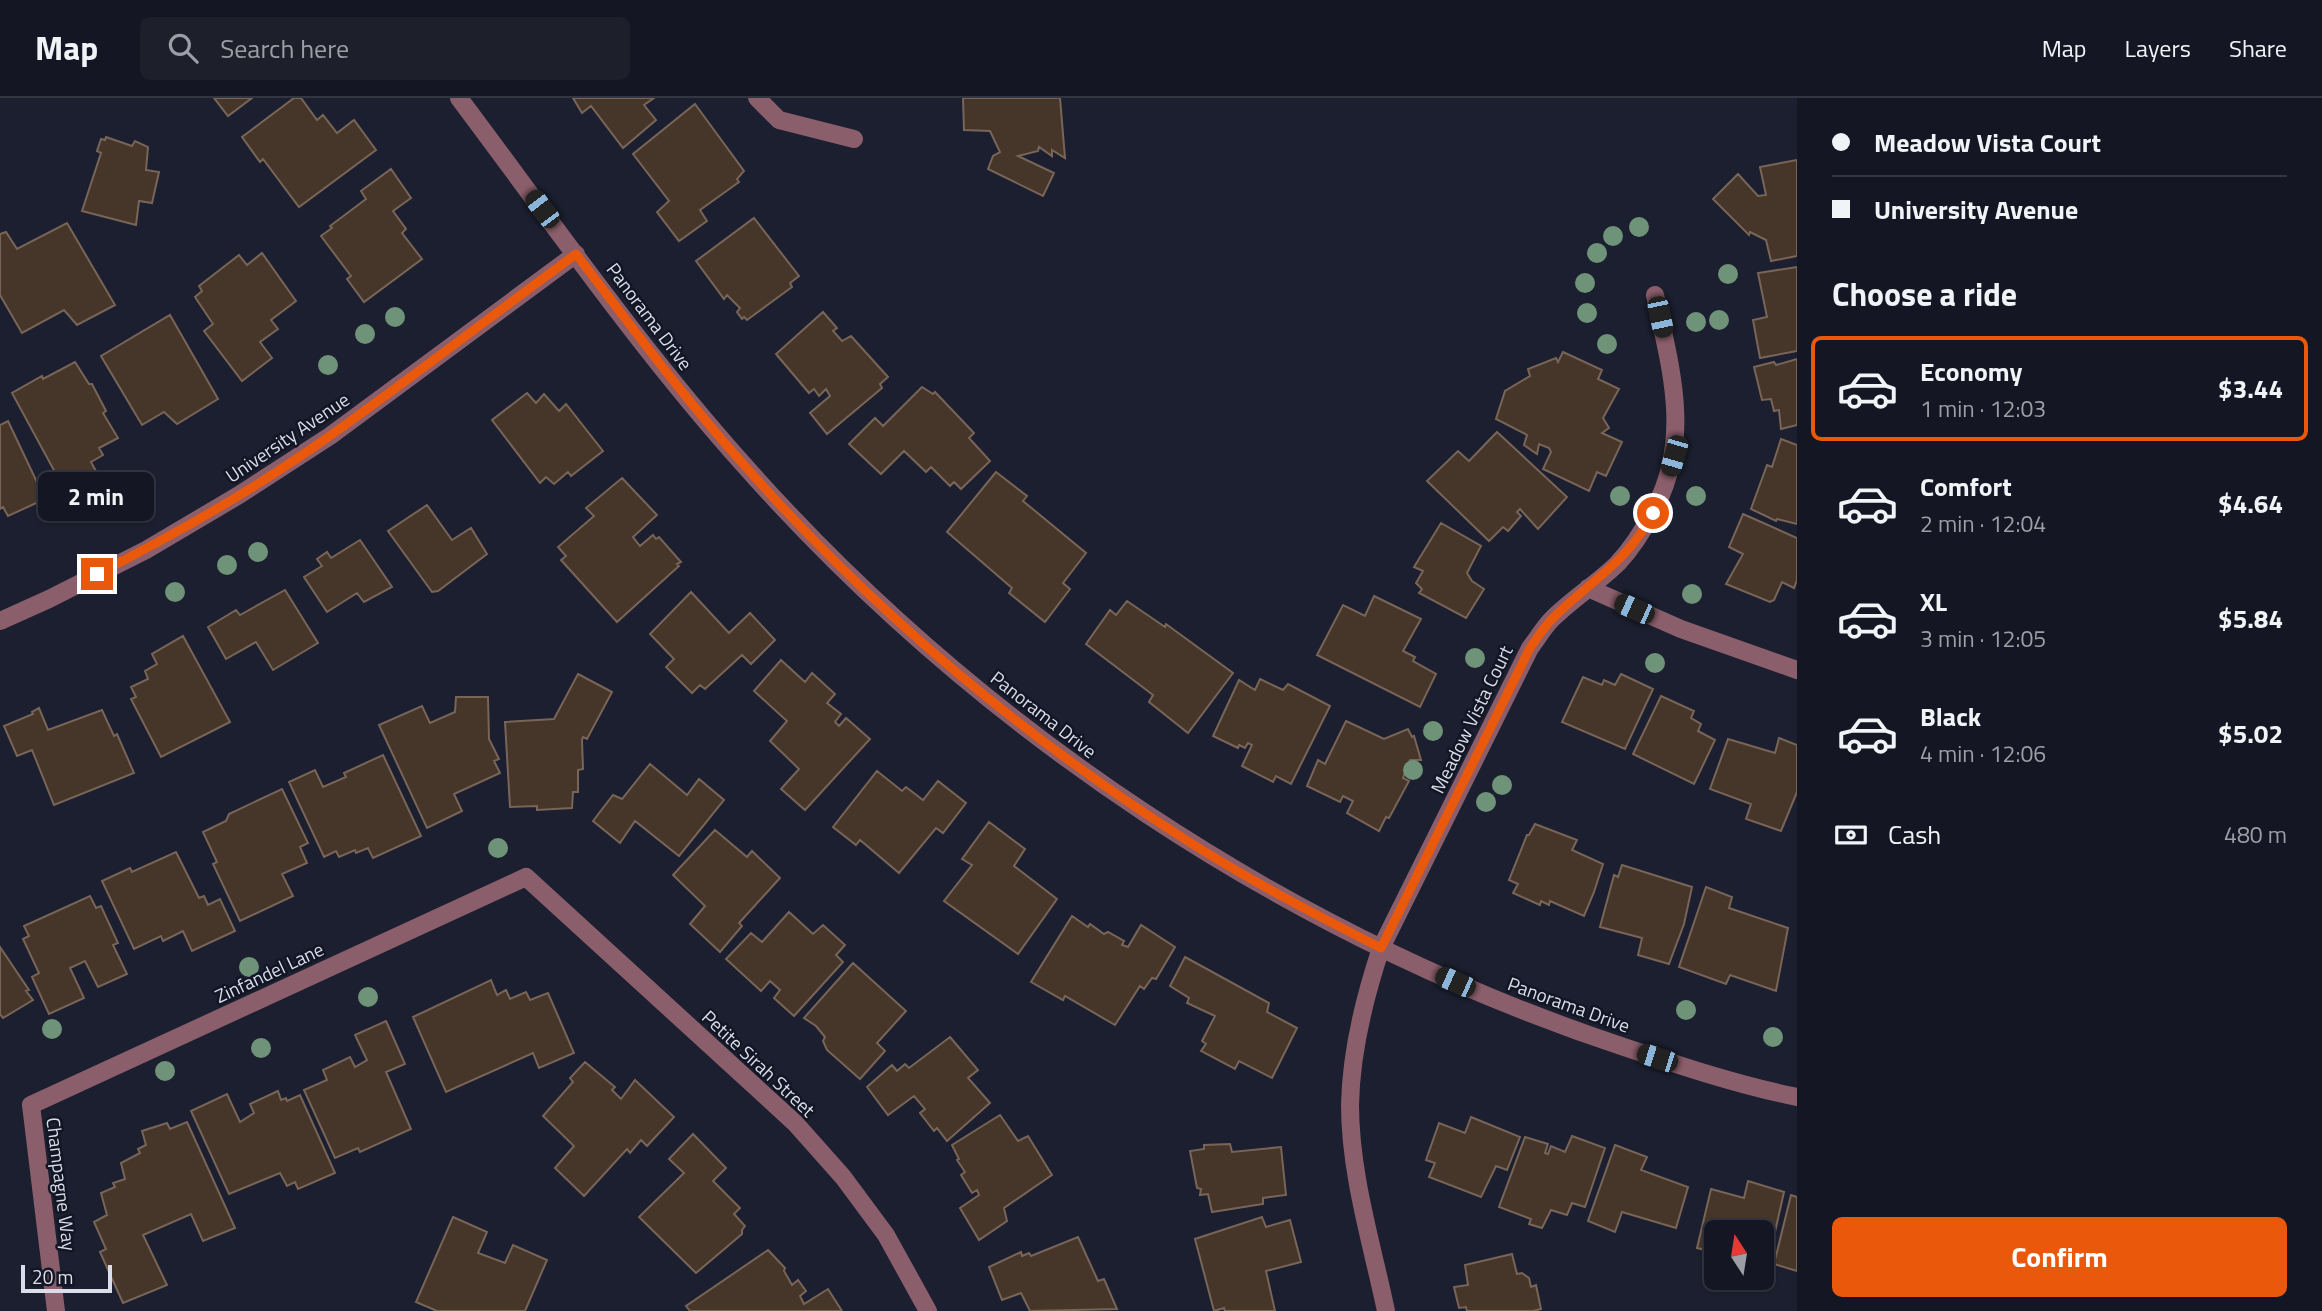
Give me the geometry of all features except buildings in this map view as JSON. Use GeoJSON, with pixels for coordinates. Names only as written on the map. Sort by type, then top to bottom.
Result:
{"type":"FeatureCollection","features":[{"type":"Feature","properties":{"kind":"street","name":"Panorama Drive"},"geometry":{"type":"LineString","coordinates":[[459,98],[674,383],[744,466],[818,545],[897,620],[979,691],[1094,778],[1184,839],[1299,906],[1381,948],[1480,993],[1683,1067],[1797,1097]]}},
{"type":"Feature","properties":{"kind":"street"},"geometry":{"type":"LineString","coordinates":[[757,98],[779,120],[855,139]]}},
{"type":"Feature","properties":{"kind":"street","name":"University Avenue"},"geometry":{"type":"LineString","coordinates":[[0,621],[146,550],[239,495],[330,436],[576,254]]}},
{"type":"Feature","properties":{"kind":"street","name":"Meadow Vista Court"},"geometry":{"type":"LineString","coordinates":[[1386,1311],[1355,1164],[1350,1106],[1354,1048],[1366,992],[1381,948],[1530,648],[1551,620],[1618,562],[1643,532],[1663,494],[1674,456],[1677,420],[1674,381],[1656,295]]}},
{"type":"Feature","properties":{"kind":"street"},"geometry":{"type":"LineString","coordinates":[[1588,588],[1681,629],[1797,670]]}},
{"type":"Feature","properties":{"kind":"street","name":"Zinfandel Lane"},"geometry":{"type":"LineString","coordinates":[[31,1105],[526,877]]}},
{"type":"Feature","properties":{"kind":"street","name":"Petite Sirah Street"},"geometry":{"type":"LineString","coordinates":[[526,877],[795,1123],[843,1177],[886,1235],[928,1311]]}},
{"type":"Feature","properties":{"kind":"street","name":"Champagne Way"},"geometry":{"type":"LineString","coordinates":[[31,1105],[57,1311]]}},
{"type":"Feature","properties":{"kind":"route"},"geometry":{"type":"LineString","coordinates":[[97,574],[146,550],[239,495],[330,436],[576,254],[674,383],[744,466],[818,545],[897,620],[979,691],[1094,778],[1184,839],[1299,906],[1381,948],[1530,648],[1551,620],[1618,562],[1643,532],[1653,513]]}}]}
